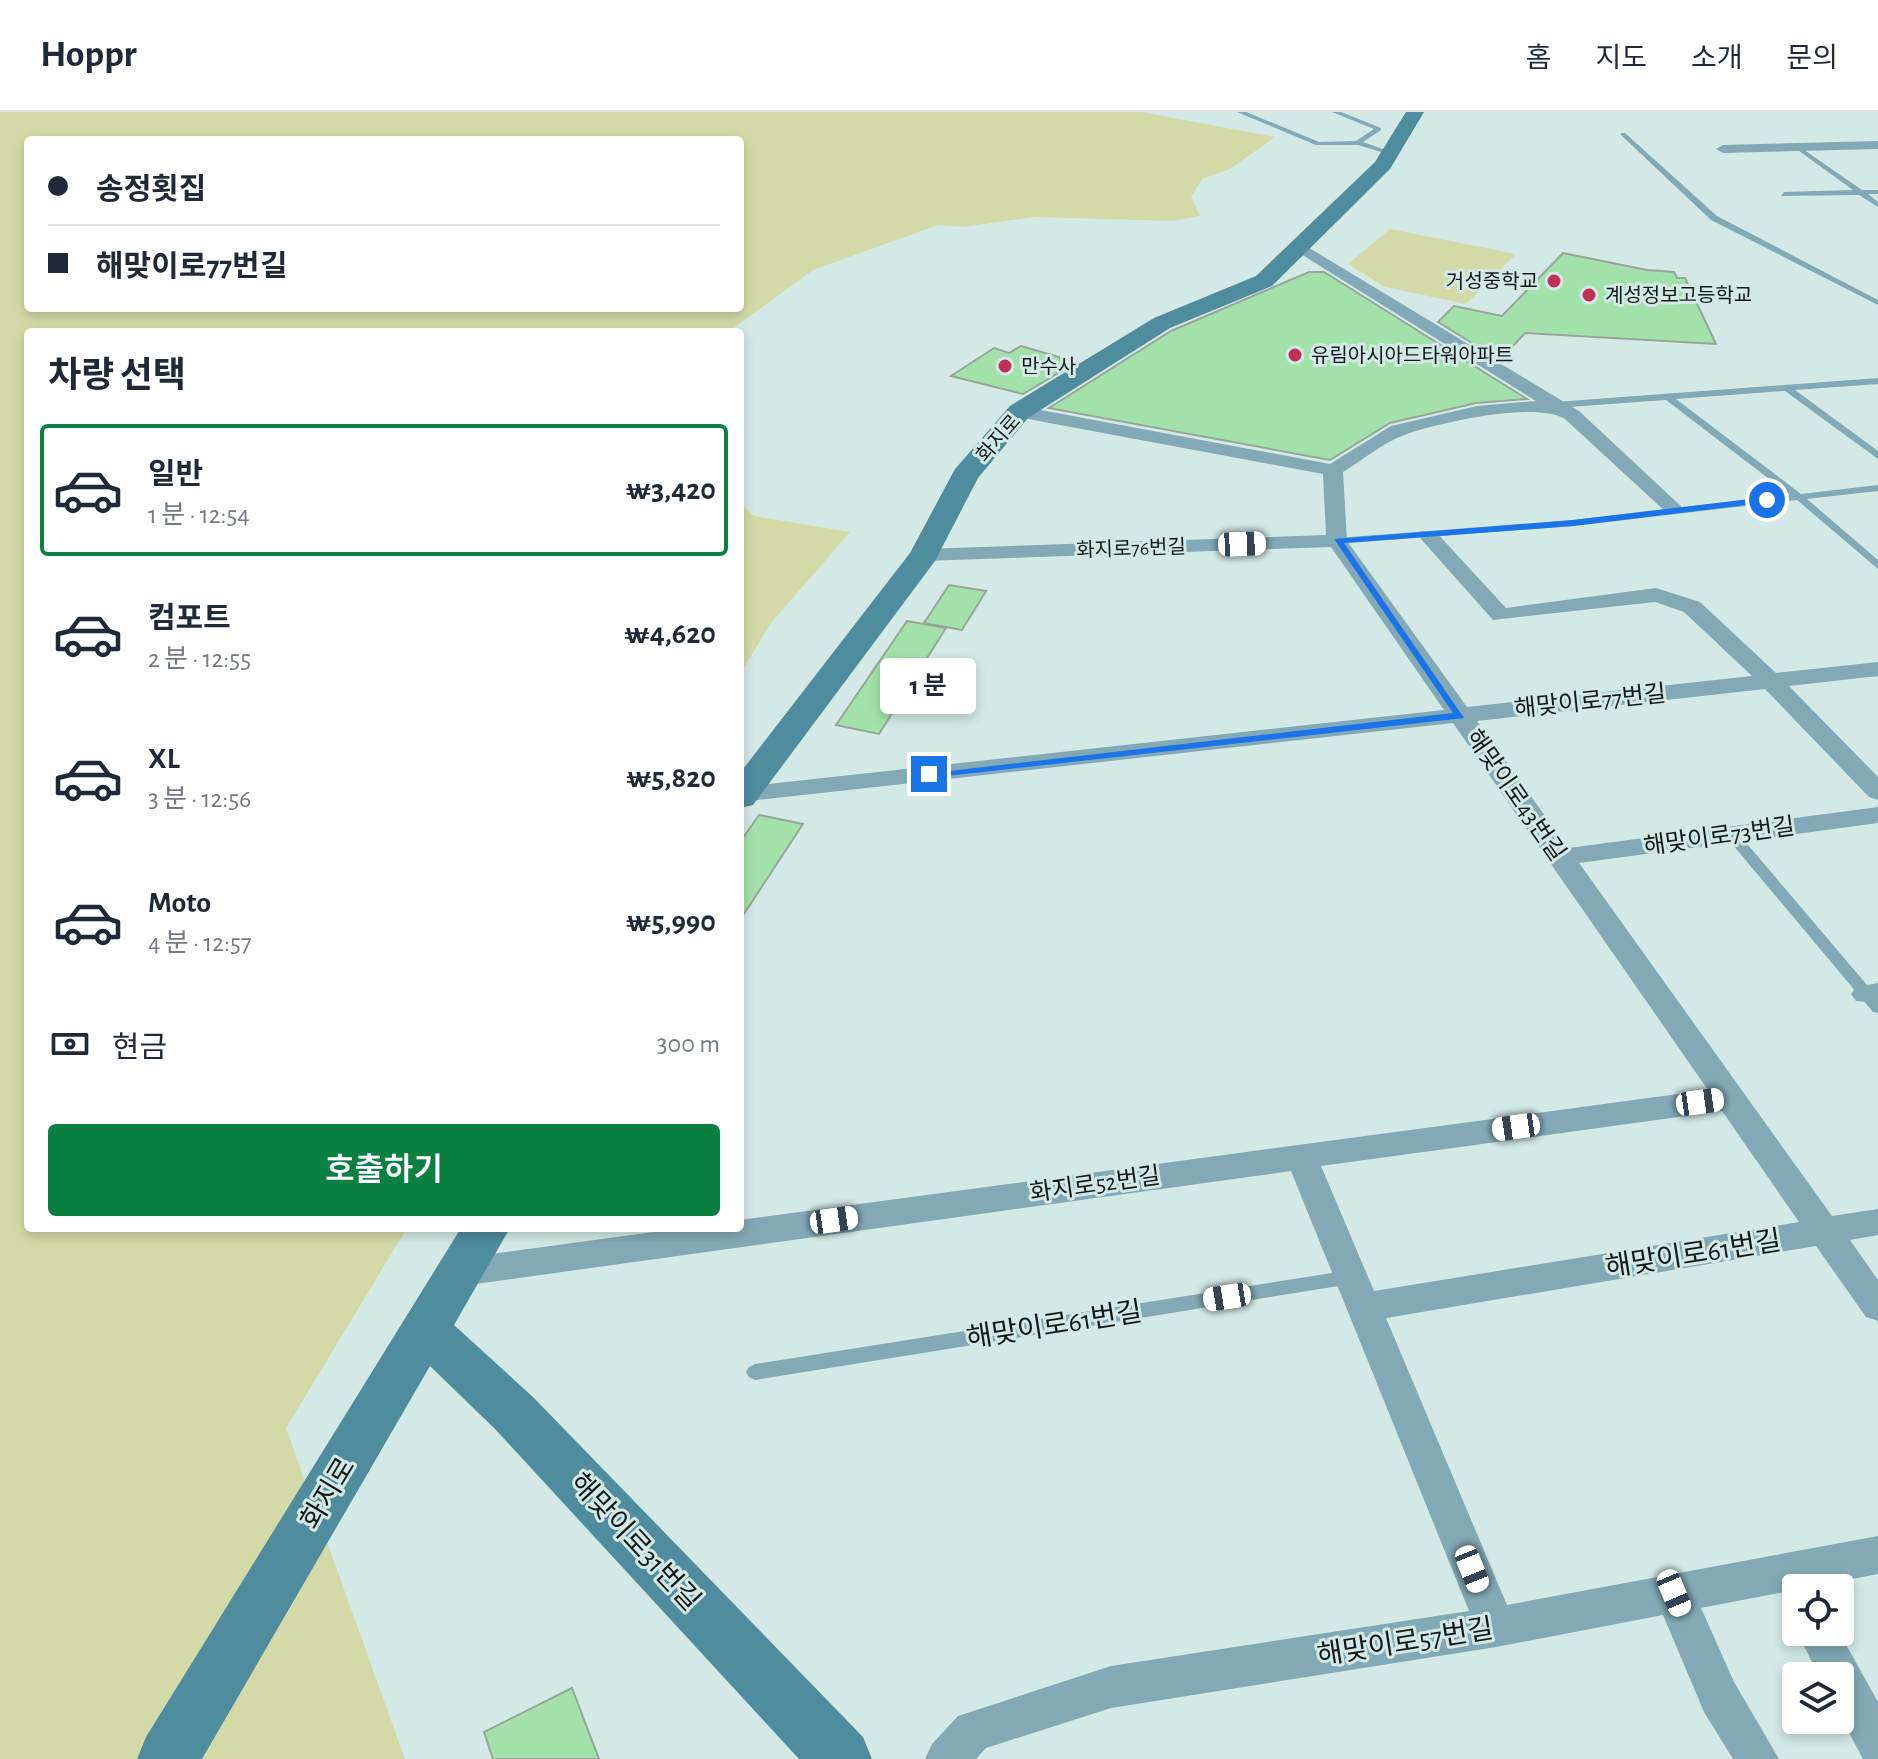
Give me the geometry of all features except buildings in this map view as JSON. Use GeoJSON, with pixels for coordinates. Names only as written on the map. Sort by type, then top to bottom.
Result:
{"type":"FeatureCollection","features":[{"type":"Feature","properties":{"kind":"street","name":"화지로"},"geometry":{"type":"LineString","coordinates":[[744,791],[924,555],[965,475],[1019,412],[1162,323],[1264,281],[1301,248],[1391,153],[1415,112]]}},
{"type":"Feature","properties":{"kind":"street"},"geometry":{"type":"LineString","coordinates":[[1723,149],[1878,145]]}},
{"type":"Feature","properties":{"kind":"street"},"geometry":{"type":"LineString","coordinates":[[1301,248],[1572,415],[1674,509]]}},
{"type":"Feature","properties":{"kind":"street"},"geometry":{"type":"LineString","coordinates":[[1019,412],[1333,470],[1398,430],[1477,412],[1555,405]]}},
{"type":"Feature","properties":{"kind":"street"},"geometry":{"type":"LineString","coordinates":[[1333,470],[1337,541]]}},
{"type":"Feature","properties":{"kind":"street"},"geometry":{"type":"LineString","coordinates":[[1428,535],[1501,615],[1656,595],[1692,607],[1771,681],[1878,792]]}},
{"type":"Feature","properties":{"kind":"street","name":"화지로76번길"},"geometry":{"type":"LineString","coordinates":[[924,555],[1337,541]]}},
{"type":"Feature","properties":{"kind":"street","name":"해맞이로43번길"},"geometry":{"type":"LineString","coordinates":[[1337,541],[1878,1307]]}},
{"type":"Feature","properties":{"kind":"street","name":"해맞이로77번길"},"geometry":{"type":"LineString","coordinates":[[744,796],[1878,669]]}},
{"type":"Feature","properties":{"kind":"street","name":"해맞이로73번길"},"geometry":{"type":"LineString","coordinates":[[1561,857],[1878,815]]}},
{"type":"Feature","properties":{"kind":"street","name":"화지로52번길"},"geometry":{"type":"LineString","coordinates":[[744,1219],[1301,1156],[1730,1098]]}},
{"type":"Feature","properties":{"kind":"street"},"geometry":{"type":"LineString","coordinates":[[1301,1156],[1496,1627]]}},
{"type":"Feature","properties":{"kind":"street","name":"해맞이로61번길"},"geometry":{"type":"LineString","coordinates":[[1359,1292],[1878,1222]]}},
{"type":"Feature","properties":{"kind":"street","name":"화지로52번길"},"geometry":{"type":"LineString","coordinates":[[473,1250],[632,1232]]}},
{"type":"Feature","properties":{"kind":"street","name":"화지로"},"geometry":{"type":"LineString","coordinates":[[168,1759],[473,1250]]}},
{"type":"Feature","properties":{"kind":"street","name":"해맞이로31번길"},"geometry":{"type":"LineString","coordinates":[[425,1329],[515,1414],[841,1759]]}},
{"type":"Feature","properties":{"kind":"street","name":"해맞이로57번길"},"geometry":{"type":"LineString","coordinates":[[1818,1574],[1878,1555]]}},
{"type":"Feature","properties":{"kind":"street","name":"해맞이로57번길"},"geometry":{"type":"LineString","coordinates":[[947,1759],[973,1731],[1111,1687],[1496,1627],[1674,1593],[1782,1584]]}},
{"type":"Feature","properties":{"kind":"street"},"geometry":{"type":"LineString","coordinates":[[1674,1593],[1719,1697],[1757,1759]]}},
{"type":"Feature","properties":{"kind":"street"},"geometry":{"type":"LineString","coordinates":[[1825,1646],[1878,1744]]}},
{"type":"Feature","properties":{"kind":"lane"},"geometry":{"type":"LineString","coordinates":[[1240,112],[1318,144],[1358,143],[1391,153]]}},
{"type":"Feature","properties":{"kind":"lane"},"geometry":{"type":"LineString","coordinates":[[1335,112],[1379,129],[1358,143]]}},
{"type":"Feature","properties":{"kind":"lane"},"geometry":{"type":"LineString","coordinates":[[1623,134],[1714,218],[1878,303]]}},
{"type":"Feature","properties":{"kind":"lane"},"geometry":{"type":"LineString","coordinates":[[1797,147],[1878,205]]}},
{"type":"Feature","properties":{"kind":"lane"},"geometry":{"type":"LineString","coordinates":[[1784,194],[1878,192]]}},
{"type":"Feature","properties":{"kind":"lane"},"geometry":{"type":"LineString","coordinates":[[1555,405],[1878,381]]}},
{"type":"Feature","properties":{"kind":"lane"},"geometry":{"type":"LineString","coordinates":[[1787,388],[1878,456]]}},
{"type":"Feature","properties":{"kind":"lane"},"geometry":{"type":"LineString","coordinates":[[1668,397],[1798,496],[1878,566]]}},
{"type":"Feature","properties":{"kind":"lane"},"geometry":{"type":"LineString","coordinates":[[1337,541],[1573,523],[1878,488]]}},
{"type":"Feature","properties":{"kind":"lane"},"geometry":{"type":"LineString","coordinates":[[1732,835],[1874,998]]}},
{"type":"Feature","properties":{"kind":"lane","name":"해맞이로61번길"},"geometry":{"type":"LineString","coordinates":[[755,1372],[1359,1292]]}},
{"type":"Feature","properties":{"kind":"green space"},"geometry":{"type":"Polygon","coordinates":[[[0,112],[1142,112],[1275,137],[1230,169],[1202,179],[1191,197],[1200,216],[1173,221],[1034,217],[963,227],[938,225],[813,270],[733,328],[24,328],[24,1232],[405,1232],[286,1428],[405,1759],[0,1759],[0,112]]]}},
{"type":"Feature","properties":{"kind":"green space"},"geometry":{"type":"Polygon","coordinates":[[[1390,229],[1516,254],[1466,304],[1385,287],[1348,264],[1390,229]]]}},
{"type":"Feature","properties":{"kind":"green space"},"geometry":{"type":"Polygon","coordinates":[[[744,507],[754,516],[850,532],[771,623],[744,667],[744,507]]]}},
{"type":"Feature","properties":{"kind":"place","name":"거성중학교"},"geometry":{"type":"Point","coordinates":[1554,281]}},
{"type":"Feature","properties":{"kind":"place","name":"계성정보고등학교"},"geometry":{"type":"Point","coordinates":[1589,295]}},
{"type":"Feature","properties":{"kind":"place","name":"유림아시아드타워아파트"},"geometry":{"type":"Point","coordinates":[1295,355]}},
{"type":"Feature","properties":{"kind":"place","name":"만수사"},"geometry":{"type":"Point","coordinates":[1005,366]}},
{"type":"Feature","properties":{"kind":"route"},"geometry":{"type":"LineString","coordinates":[[929,774],[1460,715],[1337,541],[1573,523],[1767,500]]}}]}
